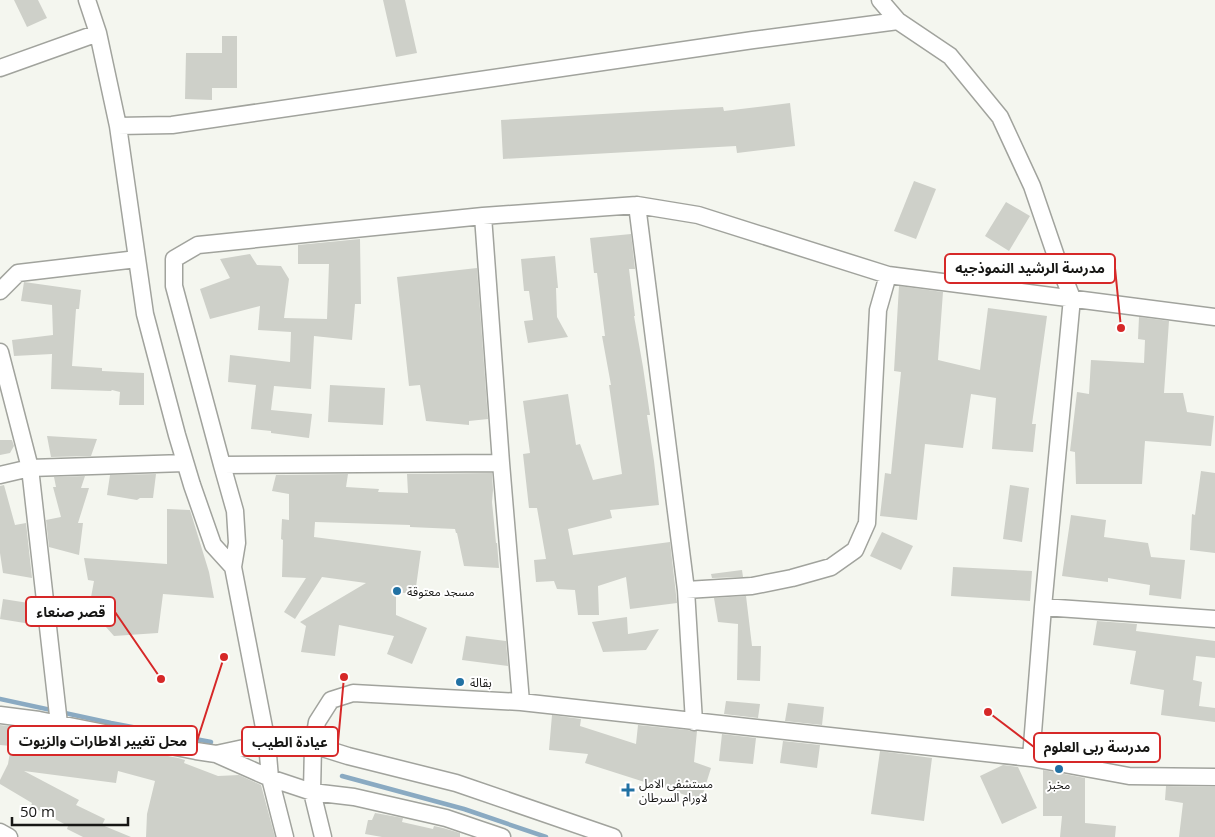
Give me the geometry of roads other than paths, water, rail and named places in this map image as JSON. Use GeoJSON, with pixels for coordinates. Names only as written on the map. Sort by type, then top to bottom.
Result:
{"type":"FeatureCollection","features":[{"type":"Feature","properties":{"kind":"street"},"geometry":{"type":"LineString","coordinates":[[87,0],[98,32],[118,126],[145,314],[185,462],[213,545],[233,567]]}},
{"type":"Feature","properties":{"kind":"street"},"geometry":{"type":"LineString","coordinates":[[880,0],[898,21],[950,56],[1000,118],[1032,186],[1072,298],[1030,758]]}},
{"type":"Feature","properties":{"kind":"street"},"geometry":{"type":"LineString","coordinates":[[118,126],[172,125],[898,21]]}},
{"type":"Feature","properties":{"kind":"street"},"geometry":{"type":"LineString","coordinates":[[0,68],[98,32]]}},
{"type":"Feature","properties":{"kind":"street"},"geometry":{"type":"LineString","coordinates":[[285,837],[270,778],[267,743],[233,567],[236,543],[235,511],[174,286],[174,260],[198,245],[483,216],[637,205],[698,215],[888,275],[1215,317]]}},
{"type":"Feature","properties":{"kind":"street"},"geometry":{"type":"LineString","coordinates":[[637,205],[686,590],[694,722]]}},
{"type":"Feature","properties":{"kind":"street"},"geometry":{"type":"LineString","coordinates":[[483,216],[521,702]]}},
{"type":"Feature","properties":{"kind":"street"},"geometry":{"type":"LineString","coordinates":[[0,291],[18,273],[137,259]]}},
{"type":"Feature","properties":{"kind":"street"},"geometry":{"type":"LineString","coordinates":[[686,590],[752,586],[792,578],[831,567],[856,550],[867,522],[878,310],[888,275]]}},
{"type":"Feature","properties":{"kind":"street"},"geometry":{"type":"LineString","coordinates":[[0,352],[30,468],[59,724]]}},
{"type":"Feature","properties":{"kind":"street"},"geometry":{"type":"LineString","coordinates":[[0,475],[30,468],[185,462]]}},
{"type":"Feature","properties":{"kind":"street"},"geometry":{"type":"LineString","coordinates":[[222,465],[502,463]]}},
{"type":"Feature","properties":{"kind":"street"},"geometry":{"type":"LineString","coordinates":[[1043,607],[1215,619]]}},
{"type":"Feature","properties":{"kind":"street"},"geometry":{"type":"LineString","coordinates":[[323,837],[312,792],[313,745],[317,722],[331,700],[353,693],[521,702],[1030,758],[1129,776],[1215,777]]}},
{"type":"Feature","properties":{"kind":"street"},"geometry":{"type":"LineString","coordinates":[[0,715],[39,720],[216,754],[270,778],[312,792],[354,797],[446,818],[502,837]]}},
{"type":"Feature","properties":{"kind":"street"},"geometry":{"type":"LineString","coordinates":[[216,754],[267,743],[313,745],[348,756],[456,783],[613,837]]}},
{"type":"Feature","properties":{"kind":"street"},"geometry":{"type":"LineString","coordinates":[[0,832],[9,837]]}},
{"type":"Feature","properties":{"kind":"waterway"},"geometry":{"type":"LineString","coordinates":[[0,699],[211,742]]}},
{"type":"Feature","properties":{"kind":"waterway"},"geometry":{"type":"LineString","coordinates":[[342,776],[464,809],[546,837]]}},
{"type":"Feature","properties":{"kind":"place","name":"مدرسة الرشيد النموذجيه"},"geometry":{"type":"Point","coordinates":[1121,328]}},
{"type":"Feature","properties":{"kind":"place","name":"مسجد معتوقة"},"geometry":{"type":"Point","coordinates":[397,591]}},
{"type":"Feature","properties":{"kind":"place","name":"محل تغيير الاطارات والزيوت"},"geometry":{"type":"Point","coordinates":[224,657]}},
{"type":"Feature","properties":{"kind":"place","name":"عيادة الطيب"},"geometry":{"type":"Point","coordinates":[344,677]}},
{"type":"Feature","properties":{"kind":"place","name":"قصر صنعاء"},"geometry":{"type":"Point","coordinates":[161,679]}},
{"type":"Feature","properties":{"kind":"place","name":"بقالة"},"geometry":{"type":"Point","coordinates":[460,682]}},
{"type":"Feature","properties":{"kind":"place","name":"مدرسة ربى العلوم"},"geometry":{"type":"Point","coordinates":[988,712]}},
{"type":"Feature","properties":{"kind":"place","name":"مخبز"},"geometry":{"type":"Point","coordinates":[1059,769]}},
{"type":"Feature","properties":{"kind":"place","name":"مستشفى الامل لاورام السرطان"},"geometry":{"type":"Point","coordinates":[628,790]}}]}
